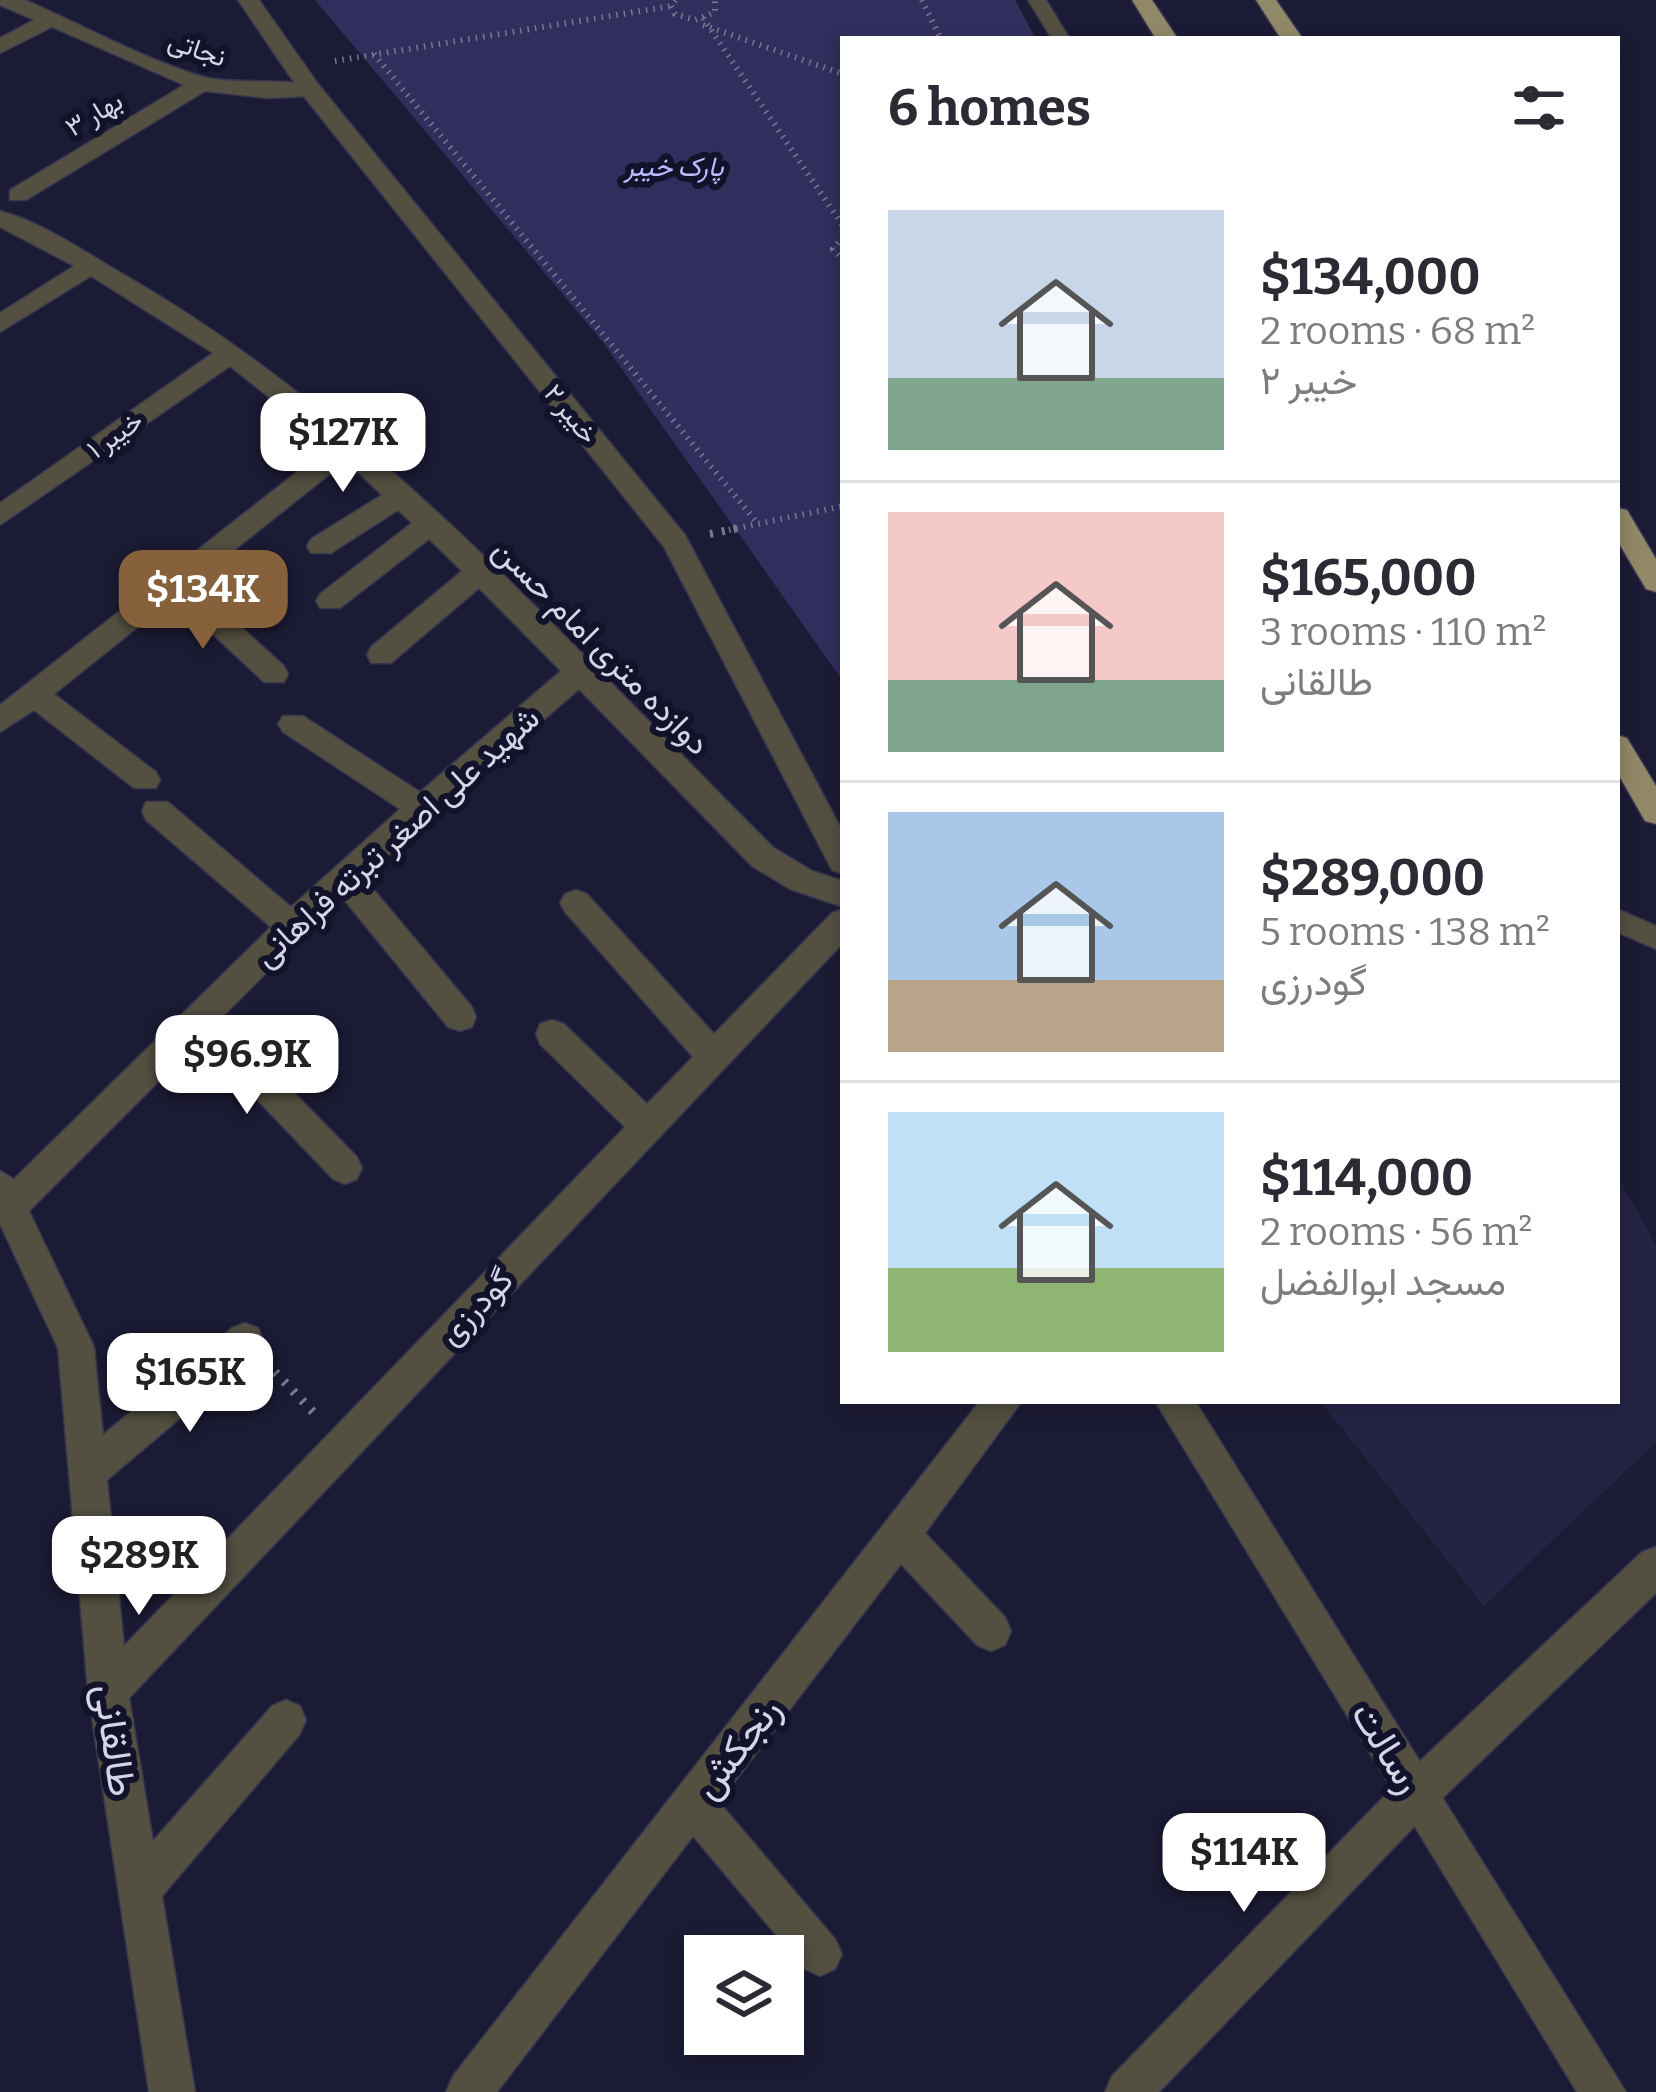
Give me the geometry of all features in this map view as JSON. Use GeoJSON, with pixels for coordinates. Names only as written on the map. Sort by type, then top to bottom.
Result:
{"type":"FeatureCollection","features":[{"type":"Feature","properties":{"kind":"highway"},"geometry":{"type":"LineString","coordinates":[[1142,0],[1165,36]]}},
{"type":"Feature","properties":{"kind":"highway"},"geometry":{"type":"LineString","coordinates":[[1266,0],[1290,36]]}},
{"type":"Feature","properties":{"kind":"highway"},"geometry":{"type":"LineString","coordinates":[[1620,522],[1656,582]]}},
{"type":"Feature","properties":{"kind":"highway"},"geometry":{"type":"LineString","coordinates":[[1620,751],[1656,812]]}},
{"type":"Feature","properties":{"kind":"street","name":"نجاتی"},"geometry":{"type":"LineString","coordinates":[[7,0],[201,84],[302,78]]}},
{"type":"Feature","properties":{"kind":"street","name":"خیبر ۲"},"geometry":{"type":"LineString","coordinates":[[248,0],[302,78],[675,542],[840,855]]}},
{"type":"Feature","properties":{"kind":"street"},"geometry":{"type":"LineString","coordinates":[[0,47],[51,19]]}},
{"type":"Feature","properties":{"kind":"street","name":"بهار ۳"},"geometry":{"type":"LineString","coordinates":[[18,196],[201,84]]}},
{"type":"Feature","properties":{"kind":"street","name":"دوازده متری امام حسن"},"geometry":{"type":"LineString","coordinates":[[12,224],[94,264],[229,355],[346,446],[764,856],[801,880],[840,893]]}},
{"type":"Feature","properties":{"kind":"street"},"geometry":{"type":"LineString","coordinates":[[0,324],[94,264]]}},
{"type":"Feature","properties":{"kind":"street","name":"خیبر ۱"},"geometry":{"type":"LineString","coordinates":[[0,516],[229,355]]}},
{"type":"Feature","properties":{"kind":"street"},"geometry":{"type":"LineString","coordinates":[[0,721],[346,446]]}},
{"type":"Feature","properties":{"kind":"street"},"geometry":{"type":"LineString","coordinates":[[321,546],[398,497]]}},
{"type":"Feature","properties":{"kind":"street"},"geometry":{"type":"LineString","coordinates":[[330,601],[428,526]]}},
{"type":"Feature","properties":{"kind":"street"},"geometry":{"type":"LineString","coordinates":[[381,656],[477,574]]}},
{"type":"Feature","properties":{"kind":"street"},"geometry":{"type":"LineString","coordinates":[[175,582],[274,674]]}},
{"type":"Feature","properties":{"kind":"street","name":"شهید علی اصغر تبرته فراهانی"},"geometry":{"type":"LineString","coordinates":[[6,1195],[200,1018],[344,876],[578,673]]}},
{"type":"Feature","properties":{"kind":"street"},"geometry":{"type":"LineString","coordinates":[[34,694],[145,780]]}},
{"type":"Feature","properties":{"kind":"street"},"geometry":{"type":"LineString","coordinates":[[293,724],[422,808]]}},
{"type":"Feature","properties":{"kind":"street"},"geometry":{"type":"LineString","coordinates":[[157,811],[292,926]]}},
{"type":"Feature","properties":{"kind":"street"},"geometry":{"type":"LineString","coordinates":[[344,876],[460,1016]]}},
{"type":"Feature","properties":{"kind":"street"},"geometry":{"type":"LineString","coordinates":[[576,903],[714,1057]]}},
{"type":"Feature","properties":{"kind":"street","name":"گودرزی"},"geometry":{"type":"LineString","coordinates":[[108,1691],[840,925]]}},
{"type":"Feature","properties":{"kind":"street"},"geometry":{"type":"LineString","coordinates":[[200,1018],[345,1168]]}},
{"type":"Feature","properties":{"kind":"street"},"geometry":{"type":"LineString","coordinates":[[552,1034],[646,1127]]}},
{"type":"Feature","properties":{"kind":"street","name":"طالقانی"},"geometry":{"type":"LineString","coordinates":[[6,1195],[76,1347],[108,1691],[172,2092]]}},
{"type":"Feature","properties":{"kind":"street"},"geometry":{"type":"LineString","coordinates":[[88,1473],[245,1340]]}},
{"type":"Feature","properties":{"kind":"street","name":"رنجکش"},"geometry":{"type":"LineString","coordinates":[[469,2092],[1001,1404]]}},
{"type":"Feature","properties":{"kind":"street","name":"رسالت"},"geometry":{"type":"LineString","coordinates":[[1176,1404],[1603,2092]]}},
{"type":"Feature","properties":{"kind":"street"},"geometry":{"type":"LineString","coordinates":[[900,1534],[992,1631]]}},
{"type":"Feature","properties":{"kind":"street"},"geometry":{"type":"LineString","coordinates":[[1128,2092],[1417,1793],[1656,1567]]}},
{"type":"Feature","properties":{"kind":"street"},"geometry":{"type":"LineString","coordinates":[[140,1890],[286,1720]]}},
{"type":"Feature","properties":{"kind":"street"},"geometry":{"type":"LineString","coordinates":[[693,1803],[820,1954]]}},
{"type":"Feature","properties":{"kind":"lane"},"geometry":{"type":"LineString","coordinates":[[1037,0],[1059,36]]}},
{"type":"Feature","properties":{"kind":"lane"},"geometry":{"type":"LineString","coordinates":[[1620,921],[1656,938]]}},
{"type":"Feature","properties":{"kind":"path"},"geometry":{"type":"LineString","coordinates":[[703,22],[715,12],[715,0]]}},
{"type":"Feature","properties":{"kind":"path"},"geometry":{"type":"LineString","coordinates":[[922,0],[940,36]]}},
{"type":"Feature","properties":{"kind":"path"},"geometry":{"type":"LineString","coordinates":[[302,78],[374,55],[673,3],[681,17],[840,73]]}},
{"type":"Feature","properties":{"kind":"path"},"geometry":{"type":"LineString","coordinates":[[703,22],[840,222]]}},
{"type":"Feature","properties":{"kind":"path"},"geometry":{"type":"LineString","coordinates":[[374,55],[758,524]]}},
{"type":"Feature","properties":{"kind":"path"},"geometry":{"type":"LineString","coordinates":[[675,542],[840,507]]}},
{"type":"Feature","properties":{"kind":"path"},"geometry":{"type":"LineString","coordinates":[[245,1340],[344,1444]]}},
{"type":"Feature","properties":{"kind":"shaded area"},"geometry":{"type":"Polygon","coordinates":[[[1620,1180],[1656,1245],[1656,1442],[1484,1606],[1322,1404],[1620,1404],[1620,1180]]]}},
{"type":"Feature","properties":{"kind":"green space","name":"پارک خیبر"},"geometry":{"type":"Polygon","coordinates":[[[315,0],[1015,0],[1034,36],[840,36],[840,677],[602,341],[315,0]]]}}]}
